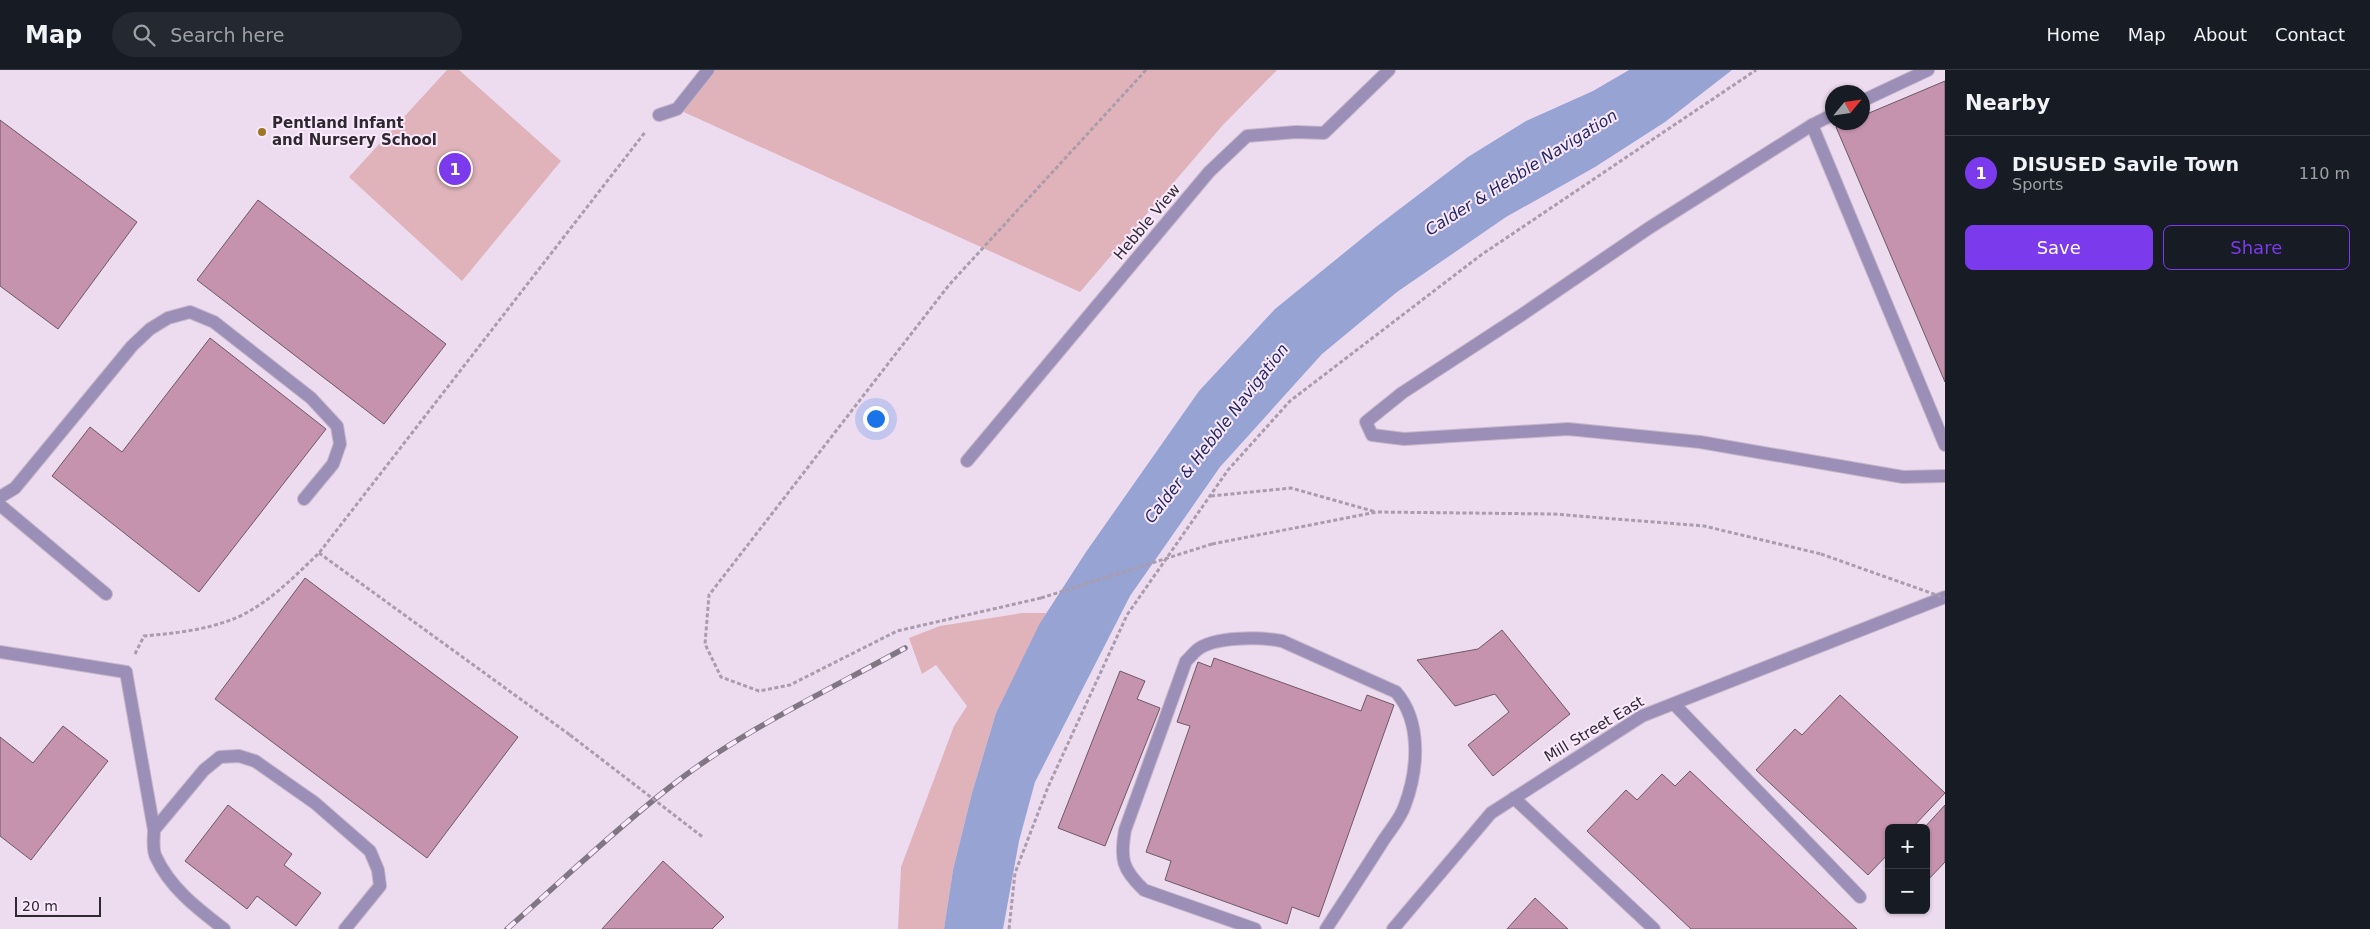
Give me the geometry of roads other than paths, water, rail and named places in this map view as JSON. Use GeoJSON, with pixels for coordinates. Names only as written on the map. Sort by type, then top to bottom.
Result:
{"type":"FeatureCollection","features":[{"type":"Feature","properties":{"kind":"street"},"geometry":{"type":"LineString","coordinates":[[659,115],[677,109],[708,70]]}},
{"type":"Feature","properties":{"kind":"street","name":"Hebble View"},"geometry":{"type":"LineString","coordinates":[[968,460],[1210,172],[1247,136],[1296,132],[1324,133],[1389,70]]}},
{"type":"Feature","properties":{"kind":"street"},"geometry":{"type":"LineString","coordinates":[[1870,97],[1928,70]]}},
{"type":"Feature","properties":{"kind":"street"},"geometry":{"type":"LineString","coordinates":[[1825,118],[1649,228],[1520,316],[1402,393],[1366,422],[1372,435],[1404,439],[1568,429],[1700,442],[1902,477],[1945,476]]}},
{"type":"Feature","properties":{"kind":"street"},"geometry":{"type":"LineString","coordinates":[[1812,125],[1945,445]]}},
{"type":"Feature","properties":{"kind":"street"},"geometry":{"type":"LineString","coordinates":[[0,497],[15,488],[132,346],[150,329],[168,318],[190,312],[214,322],[310,398],[337,426],[340,444],[333,464],[304,499]]}},
{"type":"Feature","properties":{"kind":"street"},"geometry":{"type":"LineString","coordinates":[[0,505],[106,594]]}},
{"type":"Feature","properties":{"kind":"street","name":"Mill Street East"},"geometry":{"type":"LineString","coordinates":[[1393,929],[1491,813],[1642,716],[1805,650],[1945,598]]}},
{"type":"Feature","properties":{"kind":"street"},"geometry":{"type":"LineString","coordinates":[[1255,929],[1144,890],[1132,878],[1125,866],[1121,851],[1125,830],[1186,661],[1206,644],[1266,638],[1282,641],[1396,692],[1404,701],[1411,718],[1415,742],[1412,774],[1405,807],[1326,929]]}},
{"type":"Feature","properties":{"kind":"street"},"geometry":{"type":"LineString","coordinates":[[0,652],[126,672],[154,830],[155,855],[177,888],[191,904],[224,929]]}},
{"type":"Feature","properties":{"kind":"street"},"geometry":{"type":"LineString","coordinates":[[1674,704],[1860,897]]}},
{"type":"Feature","properties":{"kind":"street"},"geometry":{"type":"LineString","coordinates":[[154,830],[204,770],[220,757],[238,756],[255,761],[314,803],[370,851],[378,870],[380,886],[345,929]]}},
{"type":"Feature","properties":{"kind":"street"},"geometry":{"type":"LineString","coordinates":[[1514,798],[1654,929]]}},
{"type":"Feature","properties":{"kind":"water","name":"Calder & Hebble Navigation"},"geometry":{"type":"Polygon","coordinates":[[[1629,70],[1732,70],[1665,122],[1595,167],[1506,217],[1397,292],[1322,354],[1220,467],[1130,596],[1035,782],[1019,841],[1003,929],[944,929],[953,870],[972,793],[996,713],[1040,623],[1086,552],[1199,391],[1275,309],[1376,227],[1468,157],[1526,121],[1593,91],[1629,70]]]}},
{"type":"Feature","properties":{"kind":"railway"},"geometry":{"type":"LineString","coordinates":[[507,929],[628,821],[697,767],[754,730],[905,648]]}},
{"type":"Feature","properties":{"kind":"place","name":"Pentland Infant and Nursery School"},"geometry":{"type":"Point","coordinates":[262,132]}},
{"type":"Feature","properties":{"kind":"place","name":"DISUSED Savile Town"},"geometry":{"type":"Point","coordinates":[455,169]}}]}
